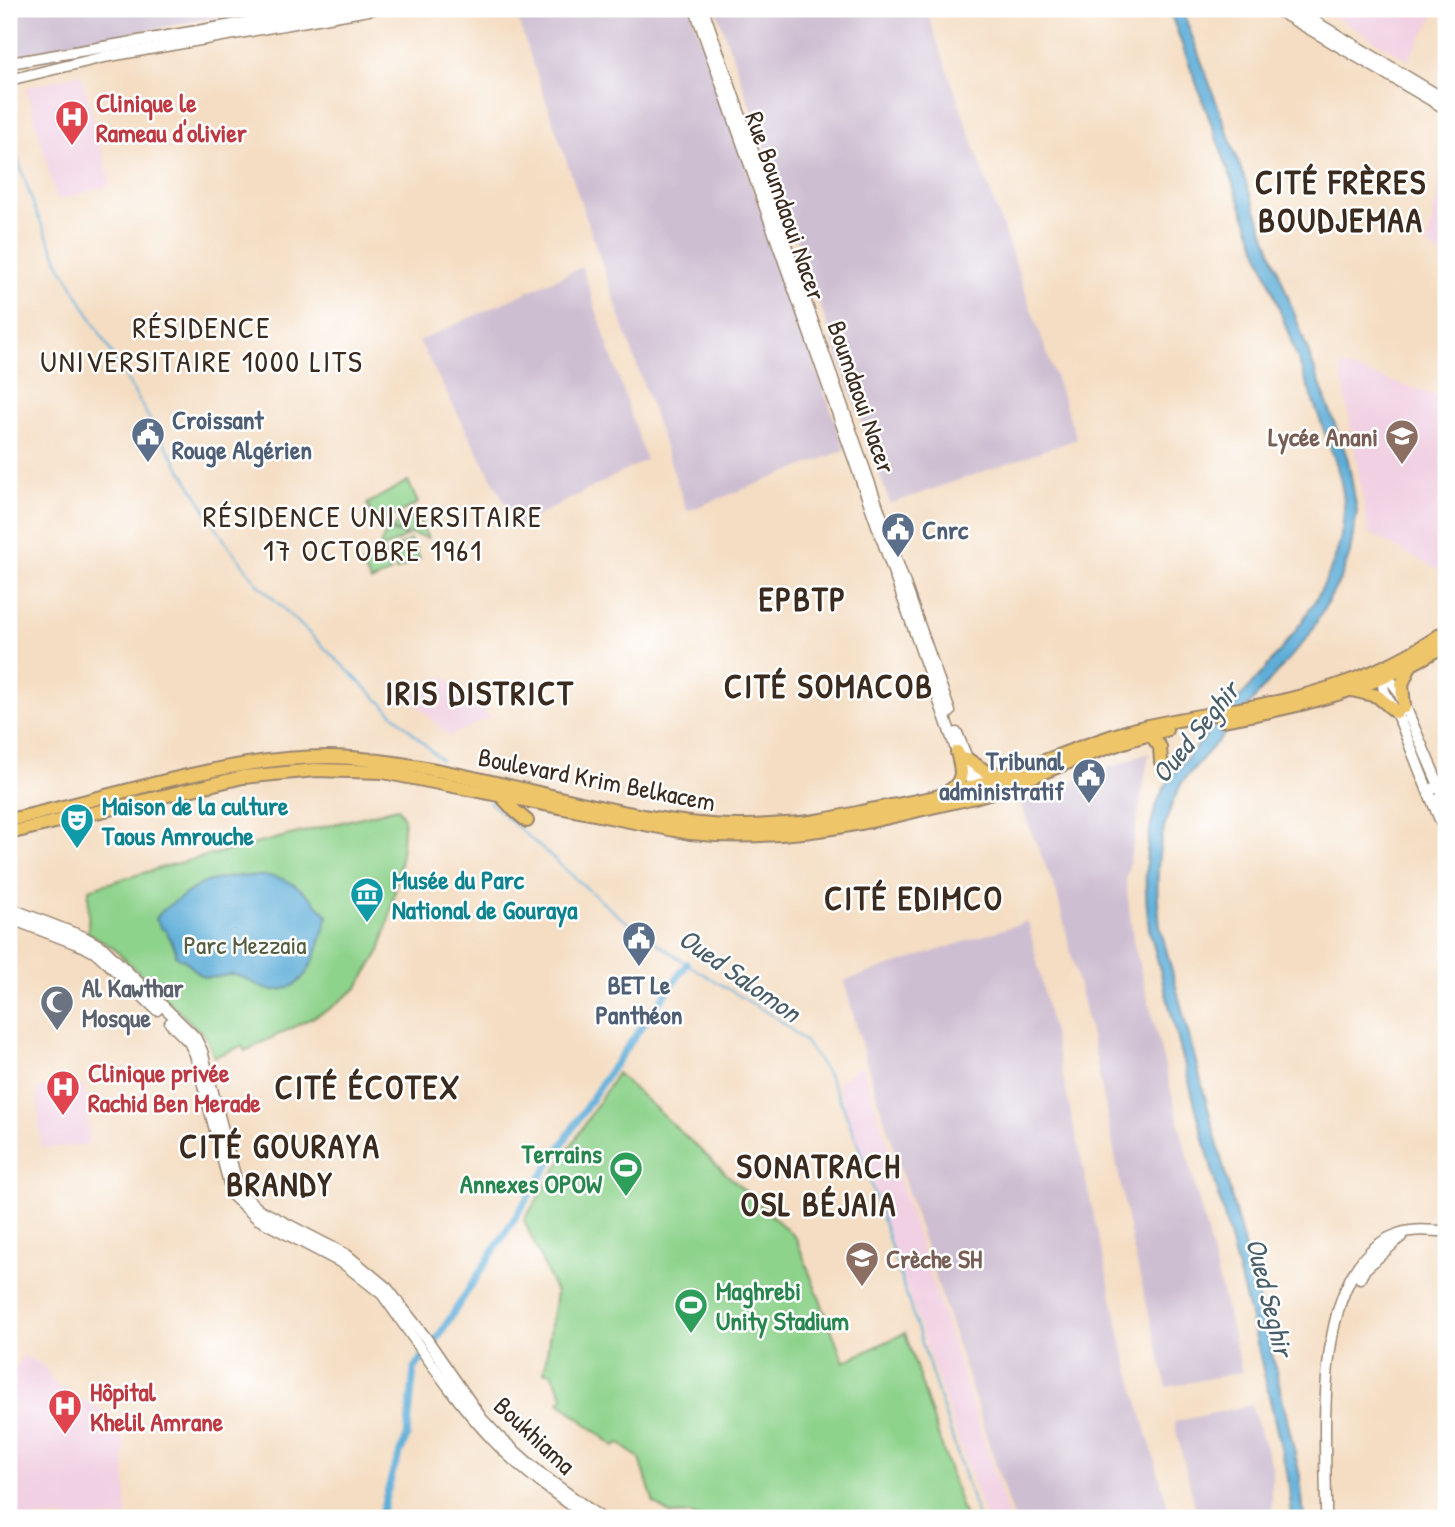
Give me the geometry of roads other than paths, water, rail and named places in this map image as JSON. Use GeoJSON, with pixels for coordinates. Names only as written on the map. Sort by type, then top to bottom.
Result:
{"type":"FeatureCollection","features":[{"type":"Feature","properties":{"kind":"main road","name":"Boulevard Krim Belkacem"},"geometry":{"type":"LineString","coordinates":[[9,820],[220,770],[257,763],[323,757],[419,768],[645,816],[714,825],[810,822],[983,789],[1008,775],[1121,734],[1315,701],[1352,690],[1383,674],[1446,631]]}},
{"type":"Feature","properties":{"kind":"main road","name":"Boulevard Krim Belkacem"},"geometry":{"type":"LineString","coordinates":[[1247,712],[1383,674],[1412,663],[1446,644]]}},
{"type":"Feature","properties":{"kind":"main road"},"geometry":{"type":"LineString","coordinates":[[1352,690],[1377,696],[1400,709],[1402,684],[1412,663]]}},
{"type":"Feature","properties":{"kind":"main road","name":"Boulevard Krim Belkacem"},"geometry":{"type":"LineString","coordinates":[[9,833],[191,788],[286,771],[375,771],[646,826],[717,836],[801,833],[873,823],[1191,721]]}},
{"type":"Feature","properties":{"kind":"main road"},"geometry":{"type":"LineString","coordinates":[[1151,735],[1160,747],[1161,761]]}},
{"type":"Feature","properties":{"kind":"main road"},"geometry":{"type":"LineString","coordinates":[[962,755],[985,771],[1008,775]]}},
{"type":"Feature","properties":{"kind":"main road"},"geometry":{"type":"LineString","coordinates":[[939,796],[954,788],[961,778],[962,755]]}},
{"type":"Feature","properties":{"kind":"main road"},"geometry":{"type":"LineString","coordinates":[[500,795],[527,821]]}},
{"type":"Feature","properties":{"kind":"street"},"geometry":{"type":"LineString","coordinates":[[325,9],[9,62],[14,70],[11,81],[104,57],[373,9]]}},
{"type":"Feature","properties":{"kind":"street","name":"Boumdaoui Nacer"},"geometry":{"type":"LineString","coordinates":[[695,9],[962,755],[983,789]]}},
{"type":"Feature","properties":{"kind":"street","name":"Boumdaoui Nacer"},"geometry":{"type":"LineString","coordinates":[[703,9],[962,755]]}},
{"type":"Feature","properties":{"kind":"street"},"geometry":{"type":"LineString","coordinates":[[1276,9],[1446,109]]}},
{"type":"Feature","properties":{"kind":"street"},"geometry":{"type":"LineString","coordinates":[[1294,9],[1446,100]]}},
{"type":"Feature","properties":{"kind":"street"},"geometry":{"type":"LineString","coordinates":[[1383,674],[1386,697],[1400,709],[1446,805]]}},
{"type":"Feature","properties":{"kind":"street"},"geometry":{"type":"LineString","coordinates":[[1400,709],[1446,834]]}},
{"type":"Feature","properties":{"kind":"street"},"geometry":{"type":"LineString","coordinates":[[1430,796],[1438,800],[1442,792]]}},
{"type":"Feature","properties":{"kind":"street"},"geometry":{"type":"LineString","coordinates":[[9,908],[102,947],[195,1037],[202,1051],[239,1191],[258,1209],[359,1264],[387,1288],[423,1341]]}},
{"type":"Feature","properties":{"kind":"street"},"geometry":{"type":"LineString","coordinates":[[9,918],[98,954],[189,1042],[195,1054],[232,1195],[258,1219],[344,1264],[369,1282],[423,1341]]}},
{"type":"Feature","properties":{"kind":"street"},"geometry":{"type":"LineString","coordinates":[[1326,1518],[1326,1386],[1330,1344],[1340,1303],[1364,1259],[1381,1243],[1409,1231],[1446,1231]]}},
{"type":"Feature","properties":{"kind":"street"},"geometry":{"type":"LineString","coordinates":[[1332,1518],[1333,1375],[1346,1301],[1365,1269],[1409,1231]]}},
{"type":"Feature","properties":{"kind":"street","name":"Boukhiama"},"geometry":{"type":"LineString","coordinates":[[423,1341],[471,1415],[494,1442],[531,1476],[589,1518]]}},
{"type":"Feature","properties":{"kind":"street","name":"Boukhiama"},"geometry":{"type":"LineString","coordinates":[[423,1341],[482,1419],[499,1437],[541,1474],[601,1518]]}},
{"type":"Feature","properties":{"kind":"water"},"geometry":{"type":"Polygon","coordinates":[[[1169,9],[1182,9],[1348,460],[1357,511],[1350,553],[1341,578],[1308,637],[1182,782],[1162,835],[1157,888],[1160,926],[1268,1336],[1300,1476],[1304,1518],[1292,1518],[1288,1478],[1256,1339],[1149,928],[1146,867],[1152,821],[1165,787],[1184,761],[1272,661],[1313,604],[1329,574],[1340,542],[1344,498],[1336,463],[1169,9]]]}},
{"type":"Feature","properties":{"kind":"water"},"geometry":{"type":"Polygon","coordinates":[[[241,876],[269,876],[287,881],[302,890],[328,916],[311,965],[296,984],[285,989],[267,989],[236,975],[209,978],[200,975],[175,955],[176,951],[166,931],[156,919],[168,906],[200,885],[241,876]]]}},
{"type":"Feature","properties":{"kind":"waterway","name":"Oued Salomon"},"geometry":{"type":"LineString","coordinates":[[9,134],[36,212],[61,266],[149,418],[225,541],[258,584],[441,760]]}},
{"type":"Feature","properties":{"kind":"waterway","name":"Oued Salomon"},"geometry":{"type":"LineString","coordinates":[[489,802],[616,914],[687,964],[781,1021],[805,1042],[827,1073],[860,1150],[978,1518]]}},
{"type":"Feature","properties":{"kind":"waterway"},"geometry":{"type":"LineString","coordinates":[[436,1340],[605,1078],[687,964]]}},
{"type":"Feature","properties":{"kind":"waterway"},"geometry":{"type":"LineString","coordinates":[[380,1518],[393,1471],[407,1436],[414,1370],[422,1358]]}},
{"type":"Feature","properties":{"kind":"place","name":"Clinique le Rameau d'olivier"},"geometry":{"type":"Point","coordinates":[72,147]}},
{"type":"Feature","properties":{"kind":"place","name":"Croissant Rouge Algérien"},"geometry":{"type":"Point","coordinates":[148,464]}},
{"type":"Feature","properties":{"kind":"place","name":"Lycée Anani"},"geometry":{"type":"Point","coordinates":[1402,466]}},
{"type":"Feature","properties":{"kind":"place","name":"Cnrc"},"geometry":{"type":"Point","coordinates":[898,559]}},
{"type":"Feature","properties":{"kind":"place","name":"Tribunal administratif"},"geometry":{"type":"Point","coordinates":[1089,805]}},
{"type":"Feature","properties":{"kind":"place","name":"Maison de la culture Taous Amrouche"},"geometry":{"type":"Point","coordinates":[77,850]}},
{"type":"Feature","properties":{"kind":"place","name":"Musée du Parc National de Gouraya"},"geometry":{"type":"Point","coordinates":[367,924]}},
{"type":"Feature","properties":{"kind":"place","name":"BET Le Panthéon"},"geometry":{"type":"Point","coordinates":[639,968]}},
{"type":"Feature","properties":{"kind":"place","name":"Al Kawthar Mosque"},"geometry":{"type":"Point","coordinates":[57,1032]}},
{"type":"Feature","properties":{"kind":"place","name":"Clinique privée Rachid Ben Merade"},"geometry":{"type":"Point","coordinates":[63,1117]}},
{"type":"Feature","properties":{"kind":"place","name":"Terrains Annexes OPOW"},"geometry":{"type":"Point","coordinates":[626,1198]}},
{"type":"Feature","properties":{"kind":"place","name":"Crèche SH"},"geometry":{"type":"Point","coordinates":[862,1288]}},
{"type":"Feature","properties":{"kind":"place","name":"Maghrebi Unity Stadium"},"geometry":{"type":"Point","coordinates":[691,1335]}},
{"type":"Feature","properties":{"kind":"place","name":"Hôpital Khelil Amrane"},"geometry":{"type":"Point","coordinates":[65,1436]}},
{"type":"Feature","properties":{"kind":"district","name":"CITÉ FRÈRES BOUDJEMAA"},"geometry":{"type":"Point","coordinates":[1341,201]}},
{"type":"Feature","properties":{"kind":"district","name":"RÉSIDENCE UNIVERSITAIRE 1000 LITS"},"geometry":{"type":"Point","coordinates":[202,344]}},
{"type":"Feature","properties":{"kind":"district","name":"RÉSIDENCE UNIVERSITAIRE 17 OCTOBRE 1961"},"geometry":{"type":"Point","coordinates":[373,533]}},
{"type":"Feature","properties":{"kind":"district","name":"EPBTP"},"geometry":{"type":"Point","coordinates":[803,599]}},
{"type":"Feature","properties":{"kind":"district","name":"CITÉ SOMACOB"},"geometry":{"type":"Point","coordinates":[829,686]}},
{"type":"Feature","properties":{"kind":"district","name":"IRIS DISTRICT"},"geometry":{"type":"Point","coordinates":[480,693]}},
{"type":"Feature","properties":{"kind":"district","name":"CITÉ EDIMCO"},"geometry":{"type":"Point","coordinates":[914,898]}},
{"type":"Feature","properties":{"kind":"district","name":"CITÉ ÉCOTEX"},"geometry":{"type":"Point","coordinates":[368,1087]}},
{"type":"Feature","properties":{"kind":"district","name":"CITÉ GOURAYA BRANDY"},"geometry":{"type":"Point","coordinates":[280,1165]}},
{"type":"Feature","properties":{"kind":"district","name":"SONATRACH OSL BÉJAIA"},"geometry":{"type":"Point","coordinates":[819,1185]}},
{"type":"Feature","properties":{"kind":"water label","name":"Oued Seghir"},"geometry":{"type":"Point","coordinates":[1195,732]}},
{"type":"Feature","properties":{"kind":"water label","name":"Oued Seghir"},"geometry":{"type":"Point","coordinates":[1270,1297]}},
{"type":"Feature","properties":{"kind":"park label","name":"Parc Mezzaia"},"geometry":{"type":"Point","coordinates":[245,944]}}]}
